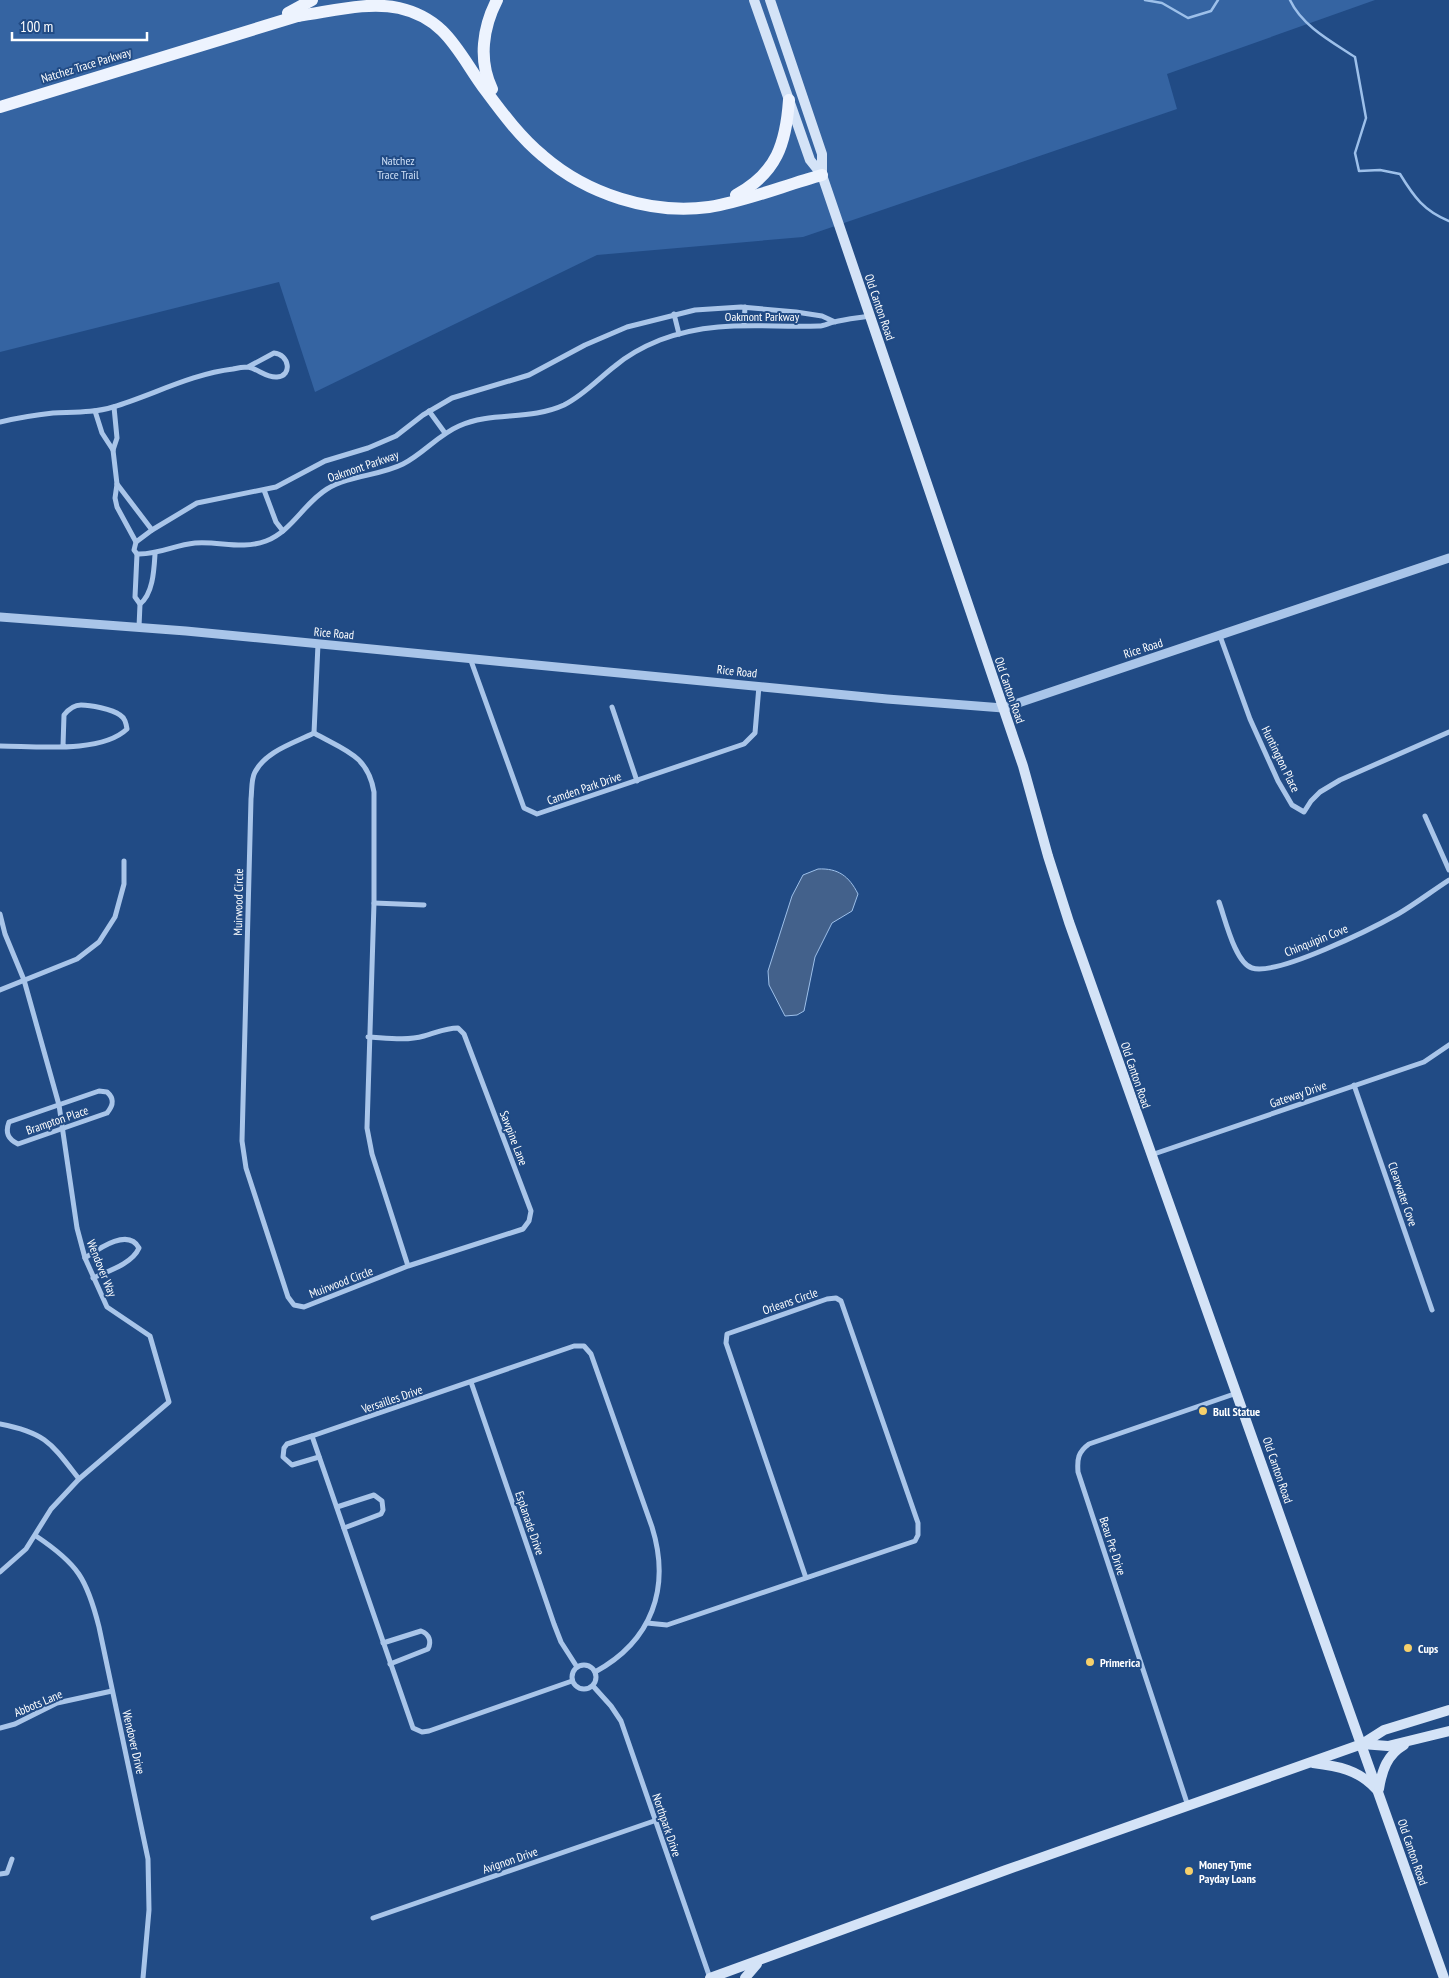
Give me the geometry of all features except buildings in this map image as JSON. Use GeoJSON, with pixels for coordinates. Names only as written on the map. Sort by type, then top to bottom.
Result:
{"type":"FeatureCollection","features":[{"type":"Feature","properties":{"kind":"main road"},"geometry":{"type":"LineString","coordinates":[[254,29],[312,0]]}},
{"type":"Feature","properties":{"kind":"main road","name":"Natchez Trace Parkway"},"geometry":{"type":"LineString","coordinates":[[0,107],[353,0]]}},
{"type":"Feature","properties":{"kind":"main road"},"geometry":{"type":"LineString","coordinates":[[496,101],[486,74],[484,53],[488,23],[497,0]]}},
{"type":"Feature","properties":{"kind":"main road","name":"Old Canton Road"},"geometry":{"type":"LineString","coordinates":[[754,0],[810,160],[822,174]]}},
{"type":"Feature","properties":{"kind":"main road","name":"Old Canton Road"},"geometry":{"type":"LineString","coordinates":[[770,0],[822,154],[822,174],[1023,766],[1069,922],[1444,1978]]}},
{"type":"Feature","properties":{"kind":"main road"},"geometry":{"type":"LineString","coordinates":[[297,16],[376,6],[399,8],[434,23],[450,37],[522,136],[544,158],[599,190],[624,200],[662,207],[693,208],[718,205],[822,174]]}},
{"type":"Feature","properties":{"kind":"main road"},"geometry":{"type":"LineString","coordinates":[[718,205],[750,187],[772,165],[784,139],[789,100]]}},
{"type":"Feature","properties":{"kind":"main road"},"geometry":{"type":"LineString","coordinates":[[710,1978],[1006,1870],[1362,1744],[1384,1730],[1449,1710]]}},
{"type":"Feature","properties":{"kind":"main road"},"geometry":{"type":"LineString","coordinates":[[1362,1744],[1388,1746],[1449,1731]]}},
{"type":"Feature","properties":{"kind":"main road"},"geometry":{"type":"LineString","coordinates":[[1379,1792],[1381,1776],[1388,1758],[1412,1740]]}},
{"type":"Feature","properties":{"kind":"main road"},"geometry":{"type":"LineString","coordinates":[[1310,1762],[1346,1768],[1371,1783],[1379,1792]]}},
{"type":"Feature","properties":{"kind":"main road"},"geometry":{"type":"LineString","coordinates":[[745,1978],[762,1960]]}},
{"type":"Feature","properties":{"kind":"street","name":"Oakmont Parkway"},"geometry":{"type":"LineString","coordinates":[[136,542],[197,503],[222,496],[264,490],[290,481],[325,461],[385,442],[429,411],[464,393],[515,380],[543,369],[585,345],[627,327],[674,314],[744,308],[822,316],[834,322]]}},
{"type":"Feature","properties":{"kind":"street"},"geometry":{"type":"LineString","coordinates":[[744,308],[744,324]]}},
{"type":"Feature","properties":{"kind":"street"},"geometry":{"type":"LineString","coordinates":[[674,314],[679,334]]}},
{"type":"Feature","properties":{"kind":"street","name":"Oakmont Parkway"},"geometry":{"type":"LineString","coordinates":[[137,554],[155,554],[192,544],[208,542],[247,546],[268,540],[283,531],[307,504],[328,489],[353,478],[402,464],[445,433],[476,420],[523,417],[565,404],[590,388],[616,365],[660,340],[706,327],[744,324],[822,326],[870,316]]}},
{"type":"Feature","properties":{"kind":"street"},"geometry":{"type":"LineString","coordinates":[[0,422],[50,414],[96,412],[114,407],[150,392],[218,372],[248,368],[274,353],[284,356],[287,361],[286,371],[283,375],[276,377],[248,368]]}},
{"type":"Feature","properties":{"kind":"street"},"geometry":{"type":"LineString","coordinates":[[114,407],[117,438],[113,450],[117,484],[117,507],[136,542],[133,547],[137,554],[135,597],[140,604],[139,627]]}},
{"type":"Feature","properties":{"kind":"street"},"geometry":{"type":"LineString","coordinates":[[429,411],[445,433]]}},
{"type":"Feature","properties":{"kind":"street"},"geometry":{"type":"LineString","coordinates":[[96,412],[102,433],[113,450]]}},
{"type":"Feature","properties":{"kind":"street"},"geometry":{"type":"LineString","coordinates":[[117,484],[152,530]]}},
{"type":"Feature","properties":{"kind":"street"},"geometry":{"type":"LineString","coordinates":[[264,490],[276,522],[283,531]]}},
{"type":"Feature","properties":{"kind":"street"},"geometry":{"type":"LineString","coordinates":[[140,604],[146,599],[154,570],[155,554]]}},
{"type":"Feature","properties":{"kind":"street","name":"Rice Road"},"geometry":{"type":"LineString","coordinates":[[0,617],[139,627],[1003,708],[1449,558]]}},
{"type":"Feature","properties":{"kind":"street","name":"Huntington Place"},"geometry":{"type":"LineString","coordinates":[[1220,636],[1250,719],[1278,780],[1292,805],[1304,812],[1310,801],[1320,792],[1340,780],[1449,732]]}},
{"type":"Feature","properties":{"kind":"street"},"geometry":{"type":"LineString","coordinates":[[318,644],[314,733],[356,756],[372,776],[374,792],[374,903],[368,1037],[367,1128],[372,1154],[408,1266]]}},
{"type":"Feature","properties":{"kind":"street","name":"Camden Park Drive"},"geometry":{"type":"LineString","coordinates":[[470,658],[524,808],[537,814],[744,744],[755,733],[759,686]]}},
{"type":"Feature","properties":{"kind":"street"},"geometry":{"type":"LineString","coordinates":[[0,746],[64,746],[101,743],[120,735],[126,729],[126,722],[122,715],[115,712],[81,705],[70,708],[64,715],[64,746]]}},
{"type":"Feature","properties":{"kind":"street"},"geometry":{"type":"LineString","coordinates":[[612,707],[637,781]]}},
{"type":"Feature","properties":{"kind":"street","name":"Muirwood Circle"},"geometry":{"type":"LineString","coordinates":[[314,733],[276,751],[265,759],[254,773],[250,799],[242,1141],[246,1168],[288,1297],[294,1305],[304,1306],[408,1266]]}},
{"type":"Feature","properties":{"kind":"street"},"geometry":{"type":"LineString","coordinates":[[1425,816],[1449,870]]}},
{"type":"Feature","properties":{"kind":"street"},"geometry":{"type":"LineString","coordinates":[[0,990],[77,959],[99,942],[115,917],[124,884],[124,862]]}},
{"type":"Feature","properties":{"kind":"street","name":"Chinquipin Cove"},"geometry":{"type":"LineString","coordinates":[[1219,902],[1240,959],[1252,968],[1271,969],[1347,939],[1397,914],[1449,880]]}},
{"type":"Feature","properties":{"kind":"street"},"geometry":{"type":"LineString","coordinates":[[374,903],[424,905]]}},
{"type":"Feature","properties":{"kind":"street","name":"Wendover Way"},"geometry":{"type":"LineString","coordinates":[[0,914],[5,934],[24,980],[59,1105],[77,1228],[85,1258],[107,1308],[150,1336],[170,1402],[79,1479],[51,1509],[36,1536],[26,1549],[0,1572]]}},
{"type":"Feature","properties":{"kind":"street","name":"Sawpine Lane"},"geometry":{"type":"LineString","coordinates":[[368,1037],[402,1039],[423,1037],[447,1028],[458,1028],[464,1034],[531,1211],[529,1221],[523,1229],[408,1266]]}},
{"type":"Feature","properties":{"kind":"street","name":"Gateway Drive"},"geometry":{"type":"LineString","coordinates":[[1151,1155],[1424,1062],[1449,1045]]}},
{"type":"Feature","properties":{"kind":"street","name":"Clearwater Cove"},"geometry":{"type":"LineString","coordinates":[[1354,1085],[1432,1310]]}},
{"type":"Feature","properties":{"kind":"street","name":"Brampton Place"},"geometry":{"type":"LineString","coordinates":[[99,1091],[107,1092],[113,1101],[113,1106],[107,1113],[18,1144],[12,1141],[6,1129],[8,1122],[59,1105],[99,1091]]}},
{"type":"Feature","properties":{"kind":"street"},"geometry":{"type":"LineString","coordinates":[[85,1258],[110,1243],[122,1240],[137,1244],[136,1254],[128,1261],[94,1278]]}},
{"type":"Feature","properties":{"kind":"street","name":"Orleans Circle"},"geometry":{"type":"LineString","coordinates":[[647,1623],[667,1625],[806,1578],[915,1541],[918,1535],[918,1523],[840,1301],[836,1298],[827,1299],[727,1334],[726,1343],[806,1578]]}},
{"type":"Feature","properties":{"kind":"street","name":"Versailles Drive"},"geometry":{"type":"LineString","coordinates":[[319,1457],[292,1465],[283,1457],[284,1448],[287,1444],[574,1346],[584,1346],[591,1354],[652,1527],[659,1555],[658,1594],[647,1623],[622,1654],[595,1672]]}},
{"type":"Feature","properties":{"kind":"street","name":"Esplanade Drive"},"geometry":{"type":"LineString","coordinates":[[472,1382],[554,1624],[561,1642],[577,1667]]}},
{"type":"Feature","properties":{"kind":"street","name":"Beau Pre Drive"},"geometry":{"type":"LineString","coordinates":[[1188,1806],[1078,1472],[1078,1460],[1080,1451],[1089,1444],[1237,1393]]}},
{"type":"Feature","properties":{"kind":"street"},"geometry":{"type":"LineString","coordinates":[[0,1424],[30,1430],[53,1446],[79,1479]]}},
{"type":"Feature","properties":{"kind":"street"},"geometry":{"type":"LineString","coordinates":[[312,1436],[413,1728],[422,1732],[572,1681]]}},
{"type":"Feature","properties":{"kind":"street"},"geometry":{"type":"LineString","coordinates":[[336,1507],[374,1495],[382,1501],[383,1510],[381,1514],[344,1528]]}},
{"type":"Feature","properties":{"kind":"street","name":"Wendover Drive"},"geometry":{"type":"LineString","coordinates":[[36,1536],[64,1555],[81,1575],[92,1596],[143,1828],[148,1859],[149,1910],[143,1978]]}},
{"type":"Feature","properties":{"kind":"street"},"geometry":{"type":"LineString","coordinates":[[383,1643],[421,1631],[428,1635],[430,1640],[428,1649],[423,1653],[390,1664]]}},
{"type":"Feature","properties":{"kind":"street"},"geometry":{"type":"LineString","coordinates":[[588,1665],[595,1672],[596,1679],[593,1686],[580,1689],[572,1681],[573,1672],[577,1667],[588,1665]]}},
{"type":"Feature","properties":{"kind":"street","name":"Northpark Drive"},"geometry":{"type":"LineString","coordinates":[[593,1686],[611,1706],[620,1721],[710,1978]]}},
{"type":"Feature","properties":{"kind":"street","name":"Abbots Lane"},"geometry":{"type":"LineString","coordinates":[[0,1728],[15,1724],[57,1703],[112,1691]]}},
{"type":"Feature","properties":{"kind":"street","name":"Avignon Drive"},"geometry":{"type":"LineString","coordinates":[[372,1918],[654,1821]]}},
{"type":"Feature","properties":{"kind":"street"},"geometry":{"type":"LineString","coordinates":[[0,1874],[6,1873],[12,1859]]}},
{"type":"Feature","properties":{"kind":"green space","name":"Natchez Trace Trail"},"geometry":{"type":"Polygon","coordinates":[[[0,0],[1375,0],[1167,74],[1177,109],[803,237],[597,255],[315,392],[279,282],[0,352],[0,0]]]}},
{"type":"Feature","properties":{"kind":"shaded area"},"geometry":{"type":"Polygon","coordinates":[[[818,869],[831,870],[842,874],[851,882],[858,894],[852,911],[832,923],[815,957],[804,1011],[797,1015],[785,1016],[769,985],[768,971],[792,896],[803,875],[818,869]]]}},
{"type":"Feature","properties":{"kind":"waterway"},"geometry":{"type":"LineString","coordinates":[[1145,0],[1162,3],[1188,18],[1211,11],[1218,0]]}},
{"type":"Feature","properties":{"kind":"waterway"},"geometry":{"type":"LineString","coordinates":[[1290,0],[1295,9],[1310,26],[1355,57],[1366,118],[1355,153],[1359,171],[1380,170],[1400,174],[1410,190],[1426,208],[1449,221]]}},
{"type":"Feature","properties":{"kind":"place","name":"Bull Statue"},"geometry":{"type":"Point","coordinates":[1203,1411]}},
{"type":"Feature","properties":{"kind":"place","name":"Cups"},"geometry":{"type":"Point","coordinates":[1408,1648]}},
{"type":"Feature","properties":{"kind":"place","name":"Primerica"},"geometry":{"type":"Point","coordinates":[1090,1662]}},
{"type":"Feature","properties":{"kind":"place","name":"Money Tyme Payday Loans"},"geometry":{"type":"Point","coordinates":[1189,1871]}}]}
